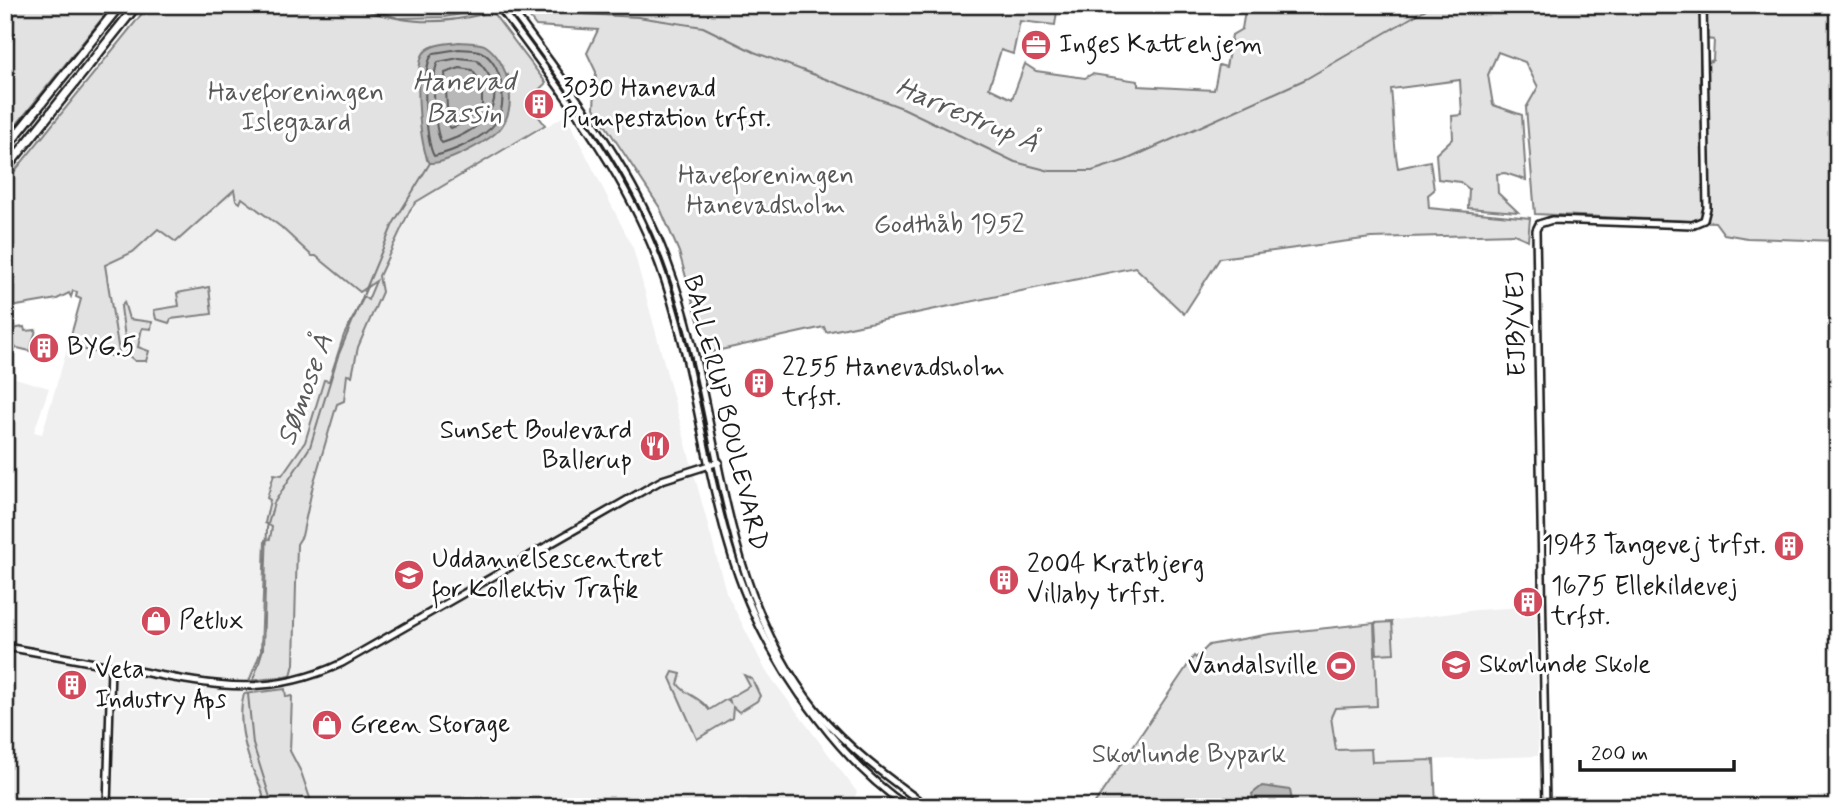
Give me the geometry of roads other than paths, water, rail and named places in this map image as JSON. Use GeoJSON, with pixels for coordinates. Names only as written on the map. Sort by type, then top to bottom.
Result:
{"type":"FeatureCollection","features":[{"type":"Feature","properties":{"kind":"main road"},"geometry":{"type":"LineString","coordinates":[[5,149],[121,5]]}},
{"type":"Feature","properties":{"kind":"main road"},"geometry":{"type":"LineString","coordinates":[[5,170],[137,5]]}},
{"type":"Feature","properties":{"kind":"street","name":"BALLERUP BOULEVARD"},"geometry":{"type":"LineString","coordinates":[[498,5],[595,137],[644,226],[679,329],[708,465],[740,579],[774,656],[810,709],[846,753],[908,807]]}},
{"type":"Feature","properties":{"kind":"street","name":"BALLERUP BOULEVARD"},"geometry":{"type":"LineString","coordinates":[[508,5],[601,132],[651,223],[684,316],[736,545],[758,613],[779,654],[832,728],[928,807]]}},
{"type":"Feature","properties":{"kind":"street","name":"EJBYVEJ"},"geometry":{"type":"LineString","coordinates":[[1546,807],[1536,230],[1539,224],[1552,220],[1692,225],[1704,220],[1707,208],[1703,5]]}},
{"type":"Feature","properties":{"kind":"street"},"geometry":{"type":"LineString","coordinates":[[5,646],[229,687],[278,685],[310,678],[342,663],[653,484],[719,462]]}},
{"type":"Feature","properties":{"kind":"street"},"geometry":{"type":"LineString","coordinates":[[107,807],[111,666]]}},
{"type":"Feature","properties":{"kind":"water","name":"Hanevad Bassin"},"geometry":{"type":"Polygon","coordinates":[[[459,42],[486,46],[500,62],[510,95],[507,117],[497,132],[479,144],[447,160],[430,163],[426,156],[421,127],[418,91],[420,62],[426,50],[459,42]]]}},
{"type":"Feature","properties":{"kind":"water"},"geometry":{"type":"Polygon","coordinates":[[[1262,786],[1290,790],[1293,807],[1255,807],[1252,794],[1262,786]]]}},
{"type":"Feature","properties":{"kind":"waterway","name":"Harrestrup Å"},"geometry":{"type":"LineString","coordinates":[[350,5],[415,21],[447,20],[483,14]]}},
{"type":"Feature","properties":{"kind":"waterway","name":"Harrestrup Å"},"geometry":{"type":"LineString","coordinates":[[545,12],[638,17],[703,27],[754,52],[905,109],[1015,162],[1050,171],[1092,171],[1126,160],[1306,79],[1433,5]]}},
{"type":"Feature","properties":{"kind":"waterway","name":"Sømose Å"},"geometry":{"type":"LineString","coordinates":[[253,681],[263,649],[267,528],[274,503],[310,447],[338,356],[393,224],[430,163]]}},
{"type":"Feature","properties":{"kind":"waterway","name":"Sømose Å"},"geometry":{"type":"LineString","coordinates":[[248,694],[253,744],[273,807]]}},
{"type":"Feature","properties":{"kind":"place","name":"Inges Kattehjem"},"geometry":{"type":"Point","coordinates":[1036,45]}},
{"type":"Feature","properties":{"kind":"place","name":"3030 Hanevad Pumpestation trfst."},"geometry":{"type":"Point","coordinates":[539,104]}},
{"type":"Feature","properties":{"kind":"place","name":"BYG.5"},"geometry":{"type":"Point","coordinates":[44,348]}},
{"type":"Feature","properties":{"kind":"place","name":"2255 Hanevadsholm trfst."},"geometry":{"type":"Point","coordinates":[759,383]}},
{"type":"Feature","properties":{"kind":"place","name":"Sunset Boulevard Ballerup"},"geometry":{"type":"Point","coordinates":[655,446]}},
{"type":"Feature","properties":{"kind":"place","name":"1943 Tangevej trfst."},"geometry":{"type":"Point","coordinates":[1789,546]}},
{"type":"Feature","properties":{"kind":"place","name":"Uddannelsescentret for Kollektiv Trafik"},"geometry":{"type":"Point","coordinates":[409,575]}},
{"type":"Feature","properties":{"kind":"place","name":"2004 Kratbjerg Villaby trfst."},"geometry":{"type":"Point","coordinates":[1004,580]}},
{"type":"Feature","properties":{"kind":"place","name":"1675 Ellekildevej trfst."},"geometry":{"type":"Point","coordinates":[1528,602]}},
{"type":"Feature","properties":{"kind":"place","name":"Petlux"},"geometry":{"type":"Point","coordinates":[156,621]}},
{"type":"Feature","properties":{"kind":"place","name":"Skovlunde Skole"},"geometry":{"type":"Point","coordinates":[1456,665]}},
{"type":"Feature","properties":{"kind":"place","name":"Vandalsville"},"geometry":{"type":"Point","coordinates":[1341,666]}},
{"type":"Feature","properties":{"kind":"place","name":"Veta Industry Aps"},"geometry":{"type":"Point","coordinates":[72,685]}},
{"type":"Feature","properties":{"kind":"place","name":"Green Storage"},"geometry":{"type":"Point","coordinates":[327,725]}},
{"type":"Feature","properties":{"kind":"park label","name":"Haveforeningen Islegaard"},"geometry":{"type":"Point","coordinates":[296,108]}},
{"type":"Feature","properties":{"kind":"park label","name":"Haveforeningen Hanevadsholm"},"geometry":{"type":"Point","coordinates":[766,191]}},
{"type":"Feature","properties":{"kind":"park label","name":"Godthåb 1952"},"geometry":{"type":"Point","coordinates":[949,225]}},
{"type":"Feature","properties":{"kind":"park label","name":"Skovlunde Bypark"},"geometry":{"type":"Point","coordinates":[1189,755]}}]}
